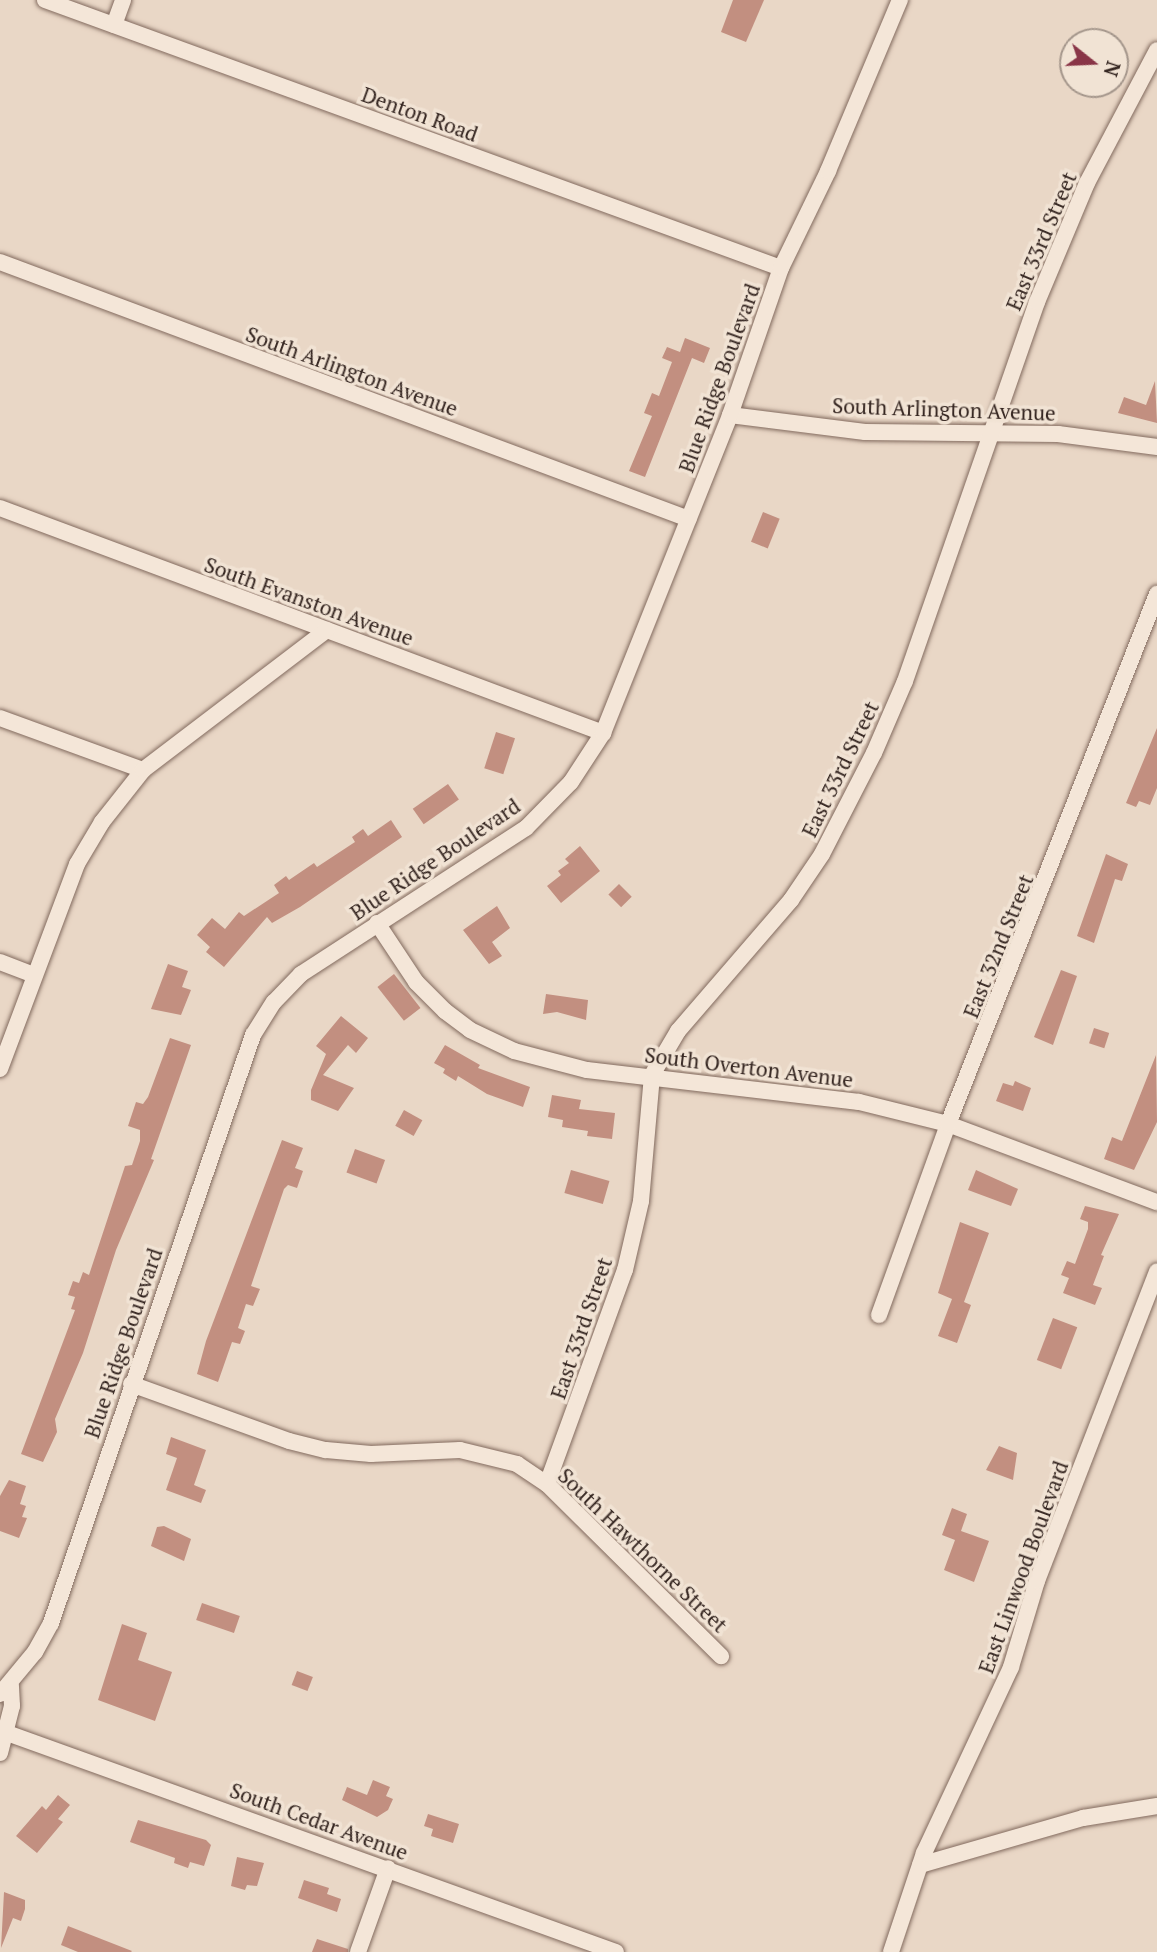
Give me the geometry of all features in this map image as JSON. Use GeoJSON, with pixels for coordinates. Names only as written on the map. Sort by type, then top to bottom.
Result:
{"type":"FeatureCollection","features":[{"type":"Feature","properties":{"kind":"street","name":"Denton Road"},"geometry":{"type":"LineString","coordinates":[[45,0],[781,268]]}},
{"type":"Feature","properties":{"kind":"street"},"geometry":{"type":"LineString","coordinates":[[114,25],[123,0]]}},
{"type":"Feature","properties":{"kind":"street","name":"Blue Ridge Boulevard"},"geometry":{"type":"LineString","coordinates":[[6,1690],[51,1623],[253,1035],[301,974],[526,828],[571,782],[603,733],[730,415],[781,268],[828,171],[895,1]]}},
{"type":"Feature","properties":{"kind":"street","name":"East 33rd Street"},"geometry":{"type":"LineString","coordinates":[[547,1484],[625,1270],[640,1201],[652,1075],[678,1031],[791,900],[822,854],[905,681],[1037,302],[1087,183],[1157,50]]}},
{"type":"Feature","properties":{"kind":"street","name":"South Arlington Avenue"},"geometry":{"type":"LineString","coordinates":[[0,262],[689,519]]}},
{"type":"Feature","properties":{"kind":"street","name":"South Arlington Avenue"},"geometry":{"type":"LineString","coordinates":[[730,415],[865,432],[1058,434],[1157,447]]}},
{"type":"Feature","properties":{"kind":"street","name":"South Evanston Avenue"},"geometry":{"type":"LineString","coordinates":[[0,508],[603,733]]}},
{"type":"Feature","properties":{"kind":"street","name":"East 32nd Street"},"geometry":{"type":"LineString","coordinates":[[880,1315],[948,1124],[1157,594]]}},
{"type":"Feature","properties":{"kind":"street"},"geometry":{"type":"LineString","coordinates":[[0,1069],[77,864],[143,770],[327,630]]}},
{"type":"Feature","properties":{"kind":"street"},"geometry":{"type":"LineString","coordinates":[[0,718],[143,770]]}},
{"type":"Feature","properties":{"kind":"street","name":"South Overton Avenue"},"geometry":{"type":"LineString","coordinates":[[377,923],[416,982],[470,1030],[559,1065],[859,1102],[948,1124],[1157,1202]]}},
{"type":"Feature","properties":{"kind":"street"},"geometry":{"type":"LineString","coordinates":[[0,962],[34,975]]}},
{"type":"Feature","properties":{"kind":"street","name":"East Linwood Boulevard"},"geometry":{"type":"LineString","coordinates":[[891,1952],[920,1865],[1011,1667],[1037,1581],[1157,1271]]}},
{"type":"Feature","properties":{"kind":"street","name":"South Hawthorne Street"},"geometry":{"type":"LineString","coordinates":[[131,1384],[289,1441],[326,1451],[371,1454],[460,1450],[496,1456],[547,1484],[721,1656]]}},
{"type":"Feature","properties":{"kind":"street"},"geometry":{"type":"LineString","coordinates":[[0,1753],[7,1733],[6,1690]]}},
{"type":"Feature","properties":{"kind":"street","name":"South Cedar Avenue"},"geometry":{"type":"LineString","coordinates":[[7,1733],[616,1952]]}},
{"type":"Feature","properties":{"kind":"street"},"geometry":{"type":"LineString","coordinates":[[920,1865],[1083,1818],[1157,1806]]}},
{"type":"Feature","properties":{"kind":"street"},"geometry":{"type":"LineString","coordinates":[[358,1952],[388,1868]]}},
{"type":"Feature","properties":{"kind":"building"},"geometry":{"type":"Polygon","coordinates":[[[733,0],[764,0],[746,42],[721,32],[733,0]]]}},
{"type":"Feature","properties":{"kind":"building"},"geometry":{"type":"Polygon","coordinates":[[[685,338],[710,348],[704,363],[692,358],[645,477],[629,471],[652,416],[644,413],[652,393],[659,396],[672,362],[662,358],[667,347],[680,352],[685,338]]]}},
{"type":"Feature","properties":{"kind":"building"},"geometry":{"type":"Polygon","coordinates":[[[1155,381],[1157,423],[1118,413],[1124,397],[1146,405],[1155,381]]]}},
{"type":"Feature","properties":{"kind":"building"},"geometry":{"type":"Polygon","coordinates":[[[763,512],[780,519],[768,548],[751,542],[763,512]]]}},
{"type":"Feature","properties":{"kind":"building"},"geometry":{"type":"Polygon","coordinates":[[[1157,728],[1157,788],[1150,805],[1139,801],[1136,807],[1126,803],[1157,728]]]}},
{"type":"Feature","properties":{"kind":"building"},"geometry":{"type":"Polygon","coordinates":[[[496,732],[515,738],[503,774],[484,768],[496,732]]]}},
{"type":"Feature","properties":{"kind":"building"},"geometry":{"type":"Polygon","coordinates":[[[448,784],[459,800],[424,824],[413,809],[448,784]]]}},
{"type":"Feature","properties":{"kind":"building"},"geometry":{"type":"Polygon","coordinates":[[[391,820],[402,837],[300,907],[272,923],[267,917],[224,967],[206,952],[210,947],[197,935],[212,918],[225,929],[239,912],[244,916],[279,893],[274,885],[286,876],[289,880],[314,863],[317,867],[355,842],[352,837],[363,829],[368,836],[391,820]]]}},
{"type":"Feature","properties":{"kind":"building"},"geometry":{"type":"Polygon","coordinates":[[[580,846],[600,871],[561,903],[547,886],[561,875],[558,871],[569,863],[565,859],[580,846]]]}},
{"type":"Feature","properties":{"kind":"building"},"geometry":{"type":"Polygon","coordinates":[[[1106,854],[1128,864],[1122,881],[1115,879],[1094,943],[1077,936],[1106,854]]]}},
{"type":"Feature","properties":{"kind":"building"},"geometry":{"type":"Polygon","coordinates":[[[619,884],[632,897],[621,907],[608,895],[619,884]]]}},
{"type":"Feature","properties":{"kind":"building"},"geometry":{"type":"Polygon","coordinates":[[[497,906],[510,928],[492,942],[502,956],[489,964],[463,930],[497,906]]]}},
{"type":"Feature","properties":{"kind":"building"},"geometry":{"type":"Polygon","coordinates":[[[168,964],[188,971],[182,987],[191,990],[181,1015],[151,1009],[168,964]]]}},
{"type":"Feature","properties":{"kind":"building"},"geometry":{"type":"Polygon","coordinates":[[[1061,970],[1077,976],[1053,1045],[1034,1037],[1061,970]]]}},
{"type":"Feature","properties":{"kind":"building"},"geometry":{"type":"Polygon","coordinates":[[[394,974],[420,1008],[404,1021],[377,987],[394,974]]]}},
{"type":"Feature","properties":{"kind":"building"},"geometry":{"type":"Polygon","coordinates":[[[546,994],[588,1000],[586,1020],[557,1012],[543,1014],[546,994]]]}},
{"type":"Feature","properties":{"kind":"building"},"geometry":{"type":"Polygon","coordinates":[[[341,1016],[368,1038],[356,1053],[348,1045],[323,1075],[354,1088],[338,1111],[311,1100],[311,1090],[326,1054],[316,1046],[341,1016]]]}},
{"type":"Feature","properties":{"kind":"building"},"geometry":{"type":"Polygon","coordinates":[[[1094,1028],[1109,1033],[1104,1048],[1089,1043],[1094,1028]]]}},
{"type":"Feature","properties":{"kind":"building"},"geometry":{"type":"Polygon","coordinates":[[[170,1038],[191,1045],[151,1159],[154,1160],[116,1250],[83,1353],[55,1419],[57,1432],[43,1462],[21,1454],[75,1310],[71,1309],[75,1297],[68,1295],[73,1281],[79,1283],[83,1272],[89,1275],[125,1166],[132,1165],[140,1141],[140,1130],[128,1126],[136,1102],[143,1104],[148,1097],[170,1038]]]}},
{"type":"Feature","properties":{"kind":"building"},"geometry":{"type":"Polygon","coordinates":[[[445,1045],[480,1065],[478,1068],[530,1087],[523,1107],[487,1094],[458,1076],[456,1081],[443,1073],[445,1069],[434,1063],[445,1045]]]}},
{"type":"Feature","properties":{"kind":"building"},"geometry":{"type":"Polygon","coordinates":[[[1156,1055],[1157,1122],[1134,1170],[1104,1159],[1112,1137],[1122,1141],[1156,1055]]]}},
{"type":"Feature","properties":{"kind":"building"},"geometry":{"type":"Polygon","coordinates":[[[1015,1081],[1031,1088],[1023,1111],[996,1101],[1003,1083],[1013,1086],[1015,1081]]]}},
{"type":"Feature","properties":{"kind":"building"},"geometry":{"type":"Polygon","coordinates":[[[552,1095],[581,1100],[579,1109],[615,1113],[612,1139],[587,1136],[588,1131],[562,1127],[563,1120],[548,1117],[552,1095]]]}},
{"type":"Feature","properties":{"kind":"building"},"geometry":{"type":"Polygon","coordinates":[[[404,1110],[422,1120],[414,1136],[395,1126],[404,1110]]]}},
{"type":"Feature","properties":{"kind":"building"},"geometry":{"type":"Polygon","coordinates":[[[282,1140],[303,1148],[295,1168],[303,1171],[297,1188],[288,1185],[284,1189],[251,1286],[260,1289],[253,1306],[246,1304],[238,1328],[245,1331],[240,1344],[232,1342],[218,1382],[197,1374],[206,1341],[282,1140]]]}},
{"type":"Feature","properties":{"kind":"building"},"geometry":{"type":"Polygon","coordinates":[[[355,1149],[385,1160],[377,1183],[346,1172],[355,1149]]]}},
{"type":"Feature","properties":{"kind":"building"},"geometry":{"type":"Polygon","coordinates":[[[571,1170],[609,1181],[603,1204],[564,1193],[571,1170]]]}},
{"type":"Feature","properties":{"kind":"building"},"geometry":{"type":"Polygon","coordinates":[[[976,1170],[1018,1189],[1011,1206],[968,1190],[976,1170]]]}},
{"type":"Feature","properties":{"kind":"building"},"geometry":{"type":"Polygon","coordinates":[[[1085,1206],[1119,1214],[1101,1255],[1104,1256],[1093,1285],[1102,1288],[1095,1305],[1063,1293],[1069,1278],[1061,1275],[1067,1261],[1075,1264],[1088,1229],[1088,1222],[1080,1219],[1085,1206]]]}},
{"type":"Feature","properties":{"kind":"building"},"geometry":{"type":"Polygon","coordinates":[[[960,1222],[989,1233],[964,1302],[971,1305],[957,1343],[938,1336],[952,1299],[938,1293],[960,1222]]]}},
{"type":"Feature","properties":{"kind":"building"},"geometry":{"type":"Polygon","coordinates":[[[1053,1318],[1077,1327],[1061,1369],[1037,1360],[1053,1318]]]}},
{"type":"Feature","properties":{"kind":"building"},"geometry":{"type":"Polygon","coordinates":[[[171,1437],[206,1450],[194,1485],[206,1490],[201,1503],[166,1490],[177,1458],[166,1454],[171,1437]]]}},
{"type":"Feature","properties":{"kind":"building"},"geometry":{"type":"Polygon","coordinates":[[[999,1446],[1017,1453],[1013,1480],[986,1470],[999,1446]]]}},
{"type":"Feature","properties":{"kind":"building"},"geometry":{"type":"Polygon","coordinates":[[[9,1480],[26,1486],[20,1504],[26,1506],[22,1517],[27,1518],[19,1538],[0,1531],[0,1496],[9,1480]]]}},
{"type":"Feature","properties":{"kind":"building"},"geometry":{"type":"Polygon","coordinates":[[[952,1508],[967,1514],[961,1531],[989,1541],[974,1582],[944,1570],[955,1540],[942,1535],[952,1508]]]}},
{"type":"Feature","properties":{"kind":"building"},"geometry":{"type":"Polygon","coordinates":[[[164,1526],[191,1539],[184,1561],[151,1546],[157,1527],[164,1526]]]}},
{"type":"Feature","properties":{"kind":"building"},"geometry":{"type":"Polygon","coordinates":[[[202,1603],[240,1616],[234,1633],[196,1620],[202,1603]]]}},
{"type":"Feature","properties":{"kind":"building"},"geometry":{"type":"Polygon","coordinates":[[[122,1624],[147,1633],[138,1660],[172,1672],[155,1721],[98,1700],[122,1624]]]}},
{"type":"Feature","properties":{"kind":"building"},"geometry":{"type":"Polygon","coordinates":[[[297,1671],[313,1677],[307,1691],[292,1685],[297,1671]]]}},
{"type":"Feature","properties":{"kind":"building"},"geometry":{"type":"Polygon","coordinates":[[[373,1780],[390,1787],[386,1796],[393,1799],[388,1810],[377,1817],[342,1800],[347,1787],[367,1795],[373,1780]]]}},
{"type":"Feature","properties":{"kind":"building"},"geometry":{"type":"Polygon","coordinates":[[[58,1795],[70,1805],[58,1819],[63,1822],[37,1853],[16,1836],[42,1806],[46,1810],[58,1795]]]}},
{"type":"Feature","properties":{"kind":"building"},"geometry":{"type":"Polygon","coordinates":[[[428,1814],[459,1824],[453,1843],[431,1836],[433,1829],[424,1826],[428,1814]]]}},
{"type":"Feature","properties":{"kind":"building"},"geometry":{"type":"Polygon","coordinates":[[[138,1820],[206,1840],[211,1845],[204,1866],[190,1862],[188,1868],[174,1863],[175,1858],[130,1842],[138,1820]]]}},
{"type":"Feature","properties":{"kind":"building"},"geometry":{"type":"Polygon","coordinates":[[[237,1857],[264,1863],[257,1886],[247,1885],[245,1890],[231,1886],[237,1857]]]}},
{"type":"Feature","properties":{"kind":"building"},"geometry":{"type":"Polygon","coordinates":[[[304,1880],[329,1888],[327,1894],[341,1899],[337,1912],[298,1898],[304,1880]]]}},
{"type":"Feature","properties":{"kind":"building"},"geometry":{"type":"Polygon","coordinates":[[[4,1892],[25,1900],[25,1909],[21,1921],[13,1918],[1,1948],[4,1892]]]}},
{"type":"Feature","properties":{"kind":"building"},"geometry":{"type":"Polygon","coordinates":[[[68,1926],[132,1951],[78,1952],[61,1945],[68,1926]]]}},
{"type":"Feature","properties":{"kind":"building"},"geometry":{"type":"Polygon","coordinates":[[[317,1939],[348,1949],[348,1952],[312,1952],[317,1939]]]}}]}
